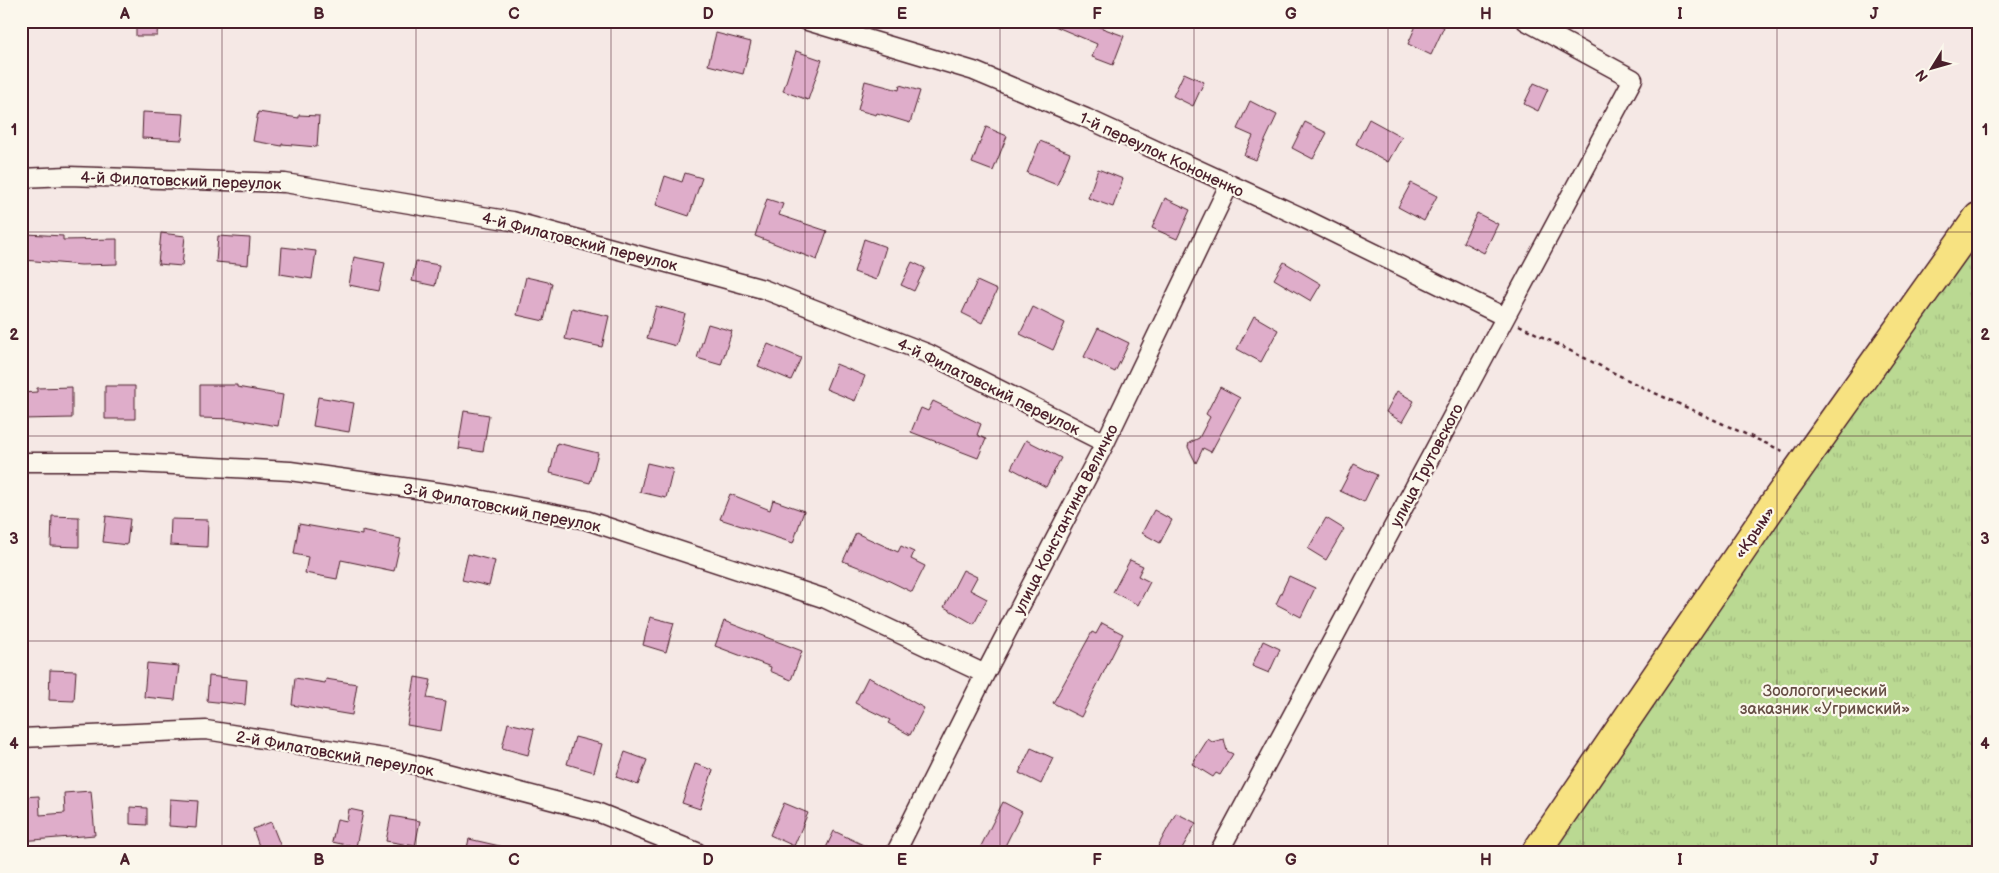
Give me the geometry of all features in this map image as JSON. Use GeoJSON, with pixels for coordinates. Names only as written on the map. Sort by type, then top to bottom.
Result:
{"type":"FeatureCollection","features":[{"type":"Feature","properties":{"kind":"highway","name":"«Крым»"},"geometry":{"type":"LineString","coordinates":[[1536,852],[1803,463],[1978,216]]}},
{"type":"Feature","properties":{"kind":"street","name":"1-й переулок Кононенко"},"geometry":{"type":"LineString","coordinates":[[807,21],[974,71],[1086,118],[1505,317]]}},
{"type":"Feature","properties":{"kind":"street","name":"улица Трутовского"},"geometry":{"type":"LineString","coordinates":[[1219,852],[1633,79],[1526,21]]}},
{"type":"Feature","properties":{"kind":"street","name":"4-й Филатовский переулок"},"geometry":{"type":"LineString","coordinates":[[21,178],[68,176],[285,183],[512,221],[763,289],[929,354],[1106,443]]}},
{"type":"Feature","properties":{"kind":"street","name":"улица Константина Величко"},"geometry":{"type":"LineString","coordinates":[[896,852],[985,674],[1106,443],[1230,185]]}},
{"type":"Feature","properties":{"kind":"street","name":"3-й Филатовский переулок"},"geometry":{"type":"LineString","coordinates":[[21,462],[115,462],[290,471],[452,494],[586,520],[826,598],[985,674]]}},
{"type":"Feature","properties":{"kind":"street","name":"2-й Филатовский переулок"},"geometry":{"type":"LineString","coordinates":[[21,738],[206,730],[397,760],[597,812],[697,852]]}},
{"type":"Feature","properties":{"kind":"path"},"geometry":{"type":"LineString","coordinates":[[1896,27],[1898,21]]}},
{"type":"Feature","properties":{"kind":"path"},"geometry":{"type":"LineString","coordinates":[[1505,317],[1646,389],[1794,456],[1803,463]]}},
{"type":"Feature","properties":{"kind":"green space","name":"Зоологогический заказник «Угримский»"},"geometry":{"type":"Polygon","coordinates":[[[1978,217],[1978,852],[1536,852],[1978,217]]]}},
{"type":"Feature","properties":{"kind":"building"},"geometry":{"type":"Polygon","coordinates":[[[136,21],[158,21],[157,36],[136,36],[136,21]]]}},
{"type":"Feature","properties":{"kind":"building"},"geometry":{"type":"Polygon","coordinates":[[[1043,21],[1083,21],[1124,36],[1113,65],[1092,57],[1097,44],[1043,21]]]}},
{"type":"Feature","properties":{"kind":"building"},"geometry":{"type":"Polygon","coordinates":[[[1418,21],[1432,21],[1444,27],[1431,55],[1408,44],[1418,21]]]}},
{"type":"Feature","properties":{"kind":"building"},"geometry":{"type":"Polygon","coordinates":[[[716,33],[751,42],[743,74],[708,65],[716,33]]]}},
{"type":"Feature","properties":{"kind":"building"},"geometry":{"type":"Polygon","coordinates":[[[796,51],[822,60],[808,100],[783,91],[796,51]]]}},
{"type":"Feature","properties":{"kind":"building"},"geometry":{"type":"Polygon","coordinates":[[[1184,73],[1204,82],[1193,106],[1173,96],[1184,73]]]}},
{"type":"Feature","properties":{"kind":"building"},"geometry":{"type":"Polygon","coordinates":[[[865,81],[899,90],[900,85],[920,91],[910,123],[877,113],[876,115],[858,110],[865,81]]]}},
{"type":"Feature","properties":{"kind":"building"},"geometry":{"type":"Polygon","coordinates":[[[1534,83],[1548,89],[1538,111],[1524,104],[1534,83]]]}},
{"type":"Feature","properties":{"kind":"building"},"geometry":{"type":"Polygon","coordinates":[[[1250,101],[1277,115],[1256,160],[1244,155],[1253,136],[1237,129],[1250,101]]]}},
{"type":"Feature","properties":{"kind":"building"},"geometry":{"type":"Polygon","coordinates":[[[143,112],[184,114],[182,140],[142,138],[143,112]]]}},
{"type":"Feature","properties":{"kind":"building"},"geometry":{"type":"Polygon","coordinates":[[[258,112],[299,118],[299,115],[319,116],[317,147],[282,144],[282,146],[253,141],[258,112]]]}},
{"type":"Feature","properties":{"kind":"building"},"geometry":{"type":"Polygon","coordinates":[[[1369,119],[1402,137],[1388,162],[1356,144],[1369,119]]]}},
{"type":"Feature","properties":{"kind":"building"},"geometry":{"type":"Polygon","coordinates":[[[1305,122],[1327,133],[1313,159],[1292,148],[1305,122]]]}},
{"type":"Feature","properties":{"kind":"building"},"geometry":{"type":"Polygon","coordinates":[[[986,127],[1007,136],[993,171],[972,163],[986,127]]]}},
{"type":"Feature","properties":{"kind":"building"},"geometry":{"type":"Polygon","coordinates":[[[1040,141],[1070,153],[1057,185],[1027,173],[1040,141]]]}},
{"type":"Feature","properties":{"kind":"building"},"geometry":{"type":"Polygon","coordinates":[[[1098,169],[1123,179],[1113,207],[1088,198],[1098,169]]]}},
{"type":"Feature","properties":{"kind":"building"},"geometry":{"type":"Polygon","coordinates":[[[685,173],[702,178],[689,216],[656,205],[665,176],[682,182],[685,173]]]}},
{"type":"Feature","properties":{"kind":"building"},"geometry":{"type":"Polygon","coordinates":[[[1411,183],[1437,196],[1424,221],[1398,207],[1411,183]]]}},
{"type":"Feature","properties":{"kind":"building"},"geometry":{"type":"Polygon","coordinates":[[[1165,198],[1190,210],[1177,239],[1152,228],[1165,198]]]}},
{"type":"Feature","properties":{"kind":"building"},"geometry":{"type":"Polygon","coordinates":[[[767,199],[783,204],[779,215],[827,231],[817,260],[755,236],[767,199]]]}},
{"type":"Feature","properties":{"kind":"building"},"geometry":{"type":"Polygon","coordinates":[[[1477,213],[1498,224],[1484,253],[1463,242],[1477,213]]]}},
{"type":"Feature","properties":{"kind":"building"},"geometry":{"type":"Polygon","coordinates":[[[161,233],[185,236],[182,266],[158,264],[161,233]]]}},
{"type":"Feature","properties":{"kind":"building"},"geometry":{"type":"Polygon","coordinates":[[[26,234],[63,236],[63,240],[117,239],[117,264],[81,265],[24,260],[26,234]]]}},
{"type":"Feature","properties":{"kind":"building"},"geometry":{"type":"Polygon","coordinates":[[[218,236],[250,238],[248,265],[216,262],[218,236]]]}},
{"type":"Feature","properties":{"kind":"building"},"geometry":{"type":"Polygon","coordinates":[[[864,239],[886,247],[876,280],[854,272],[864,239]]]}},
{"type":"Feature","properties":{"kind":"building"},"geometry":{"type":"Polygon","coordinates":[[[282,247],[316,251],[312,279],[280,274],[282,247]]]}},
{"type":"Feature","properties":{"kind":"building"},"geometry":{"type":"Polygon","coordinates":[[[354,257],[385,263],[379,291],[349,285],[354,257]]]}},
{"type":"Feature","properties":{"kind":"building"},"geometry":{"type":"Polygon","coordinates":[[[416,261],[439,265],[435,286],[412,281],[416,261]]]}},
{"type":"Feature","properties":{"kind":"building"},"geometry":{"type":"Polygon","coordinates":[[[912,262],[925,268],[914,291],[901,285],[912,262]]]}},
{"type":"Feature","properties":{"kind":"building"},"geometry":{"type":"Polygon","coordinates":[[[1284,262],[1321,284],[1311,301],[1274,279],[1284,262]]]}},
{"type":"Feature","properties":{"kind":"building"},"geometry":{"type":"Polygon","coordinates":[[[526,277],[552,283],[544,321],[517,315],[526,277]]]}},
{"type":"Feature","properties":{"kind":"building"},"geometry":{"type":"Polygon","coordinates":[[[977,281],[997,290],[982,323],[962,313],[977,281]]]}},
{"type":"Feature","properties":{"kind":"building"},"geometry":{"type":"Polygon","coordinates":[[[656,306],[685,314],[676,346],[647,338],[656,306]]]}},
{"type":"Feature","properties":{"kind":"building"},"geometry":{"type":"Polygon","coordinates":[[[1033,307],[1065,323],[1053,350],[1020,334],[1033,307]]]}},
{"type":"Feature","properties":{"kind":"building"},"geometry":{"type":"Polygon","coordinates":[[[572,308],[609,316],[602,347],[565,339],[572,308]]]}},
{"type":"Feature","properties":{"kind":"building"},"geometry":{"type":"Polygon","coordinates":[[[1254,316],[1278,330],[1261,362],[1237,349],[1254,316]]]}},
{"type":"Feature","properties":{"kind":"building"},"geometry":{"type":"Polygon","coordinates":[[[708,324],[732,331],[721,365],[697,358],[708,324]]]}},
{"type":"Feature","properties":{"kind":"building"},"geometry":{"type":"Polygon","coordinates":[[[1098,328],[1129,343],[1115,372],[1084,357],[1098,328]]]}},
{"type":"Feature","properties":{"kind":"building"},"geometry":{"type":"Polygon","coordinates":[[[768,344],[801,358],[791,380],[758,366],[768,344]]]}},
{"type":"Feature","properties":{"kind":"building"},"geometry":{"type":"Polygon","coordinates":[[[836,364],[865,376],[855,401],[826,389],[836,364]]]}},
{"type":"Feature","properties":{"kind":"building"},"geometry":{"type":"Polygon","coordinates":[[[200,385],[237,385],[237,387],[283,395],[278,426],[235,419],[200,418],[200,385]]]}},
{"type":"Feature","properties":{"kind":"building"},"geometry":{"type":"Polygon","coordinates":[[[105,386],[135,386],[135,419],[105,419],[105,386]]]}},
{"type":"Feature","properties":{"kind":"building"},"geometry":{"type":"Polygon","coordinates":[[[72,387],[72,418],[21,419],[21,393],[37,392],[37,388],[72,387]]]}},
{"type":"Feature","properties":{"kind":"building"},"geometry":{"type":"Polygon","coordinates":[[[1220,387],[1240,398],[1211,452],[1203,448],[1196,463],[1188,447],[1189,443],[1199,438],[1210,417],[1206,414],[1220,387]]]}},
{"type":"Feature","properties":{"kind":"building"},"geometry":{"type":"Polygon","coordinates":[[[1397,391],[1414,401],[1402,422],[1386,412],[1397,391]]]}},
{"type":"Feature","properties":{"kind":"building"},"geometry":{"type":"Polygon","coordinates":[[[318,397],[354,403],[349,432],[313,426],[318,397]]]}},
{"type":"Feature","properties":{"kind":"building"},"geometry":{"type":"Polygon","coordinates":[[[933,401],[981,424],[977,435],[986,439],[978,458],[911,432],[921,408],[928,411],[933,401]]]}},
{"type":"Feature","properties":{"kind":"building"},"geometry":{"type":"Polygon","coordinates":[[[464,411],[489,415],[483,452],[458,448],[464,411]]]}},
{"type":"Feature","properties":{"kind":"building"},"geometry":{"type":"Polygon","coordinates":[[[1026,440],[1061,458],[1046,487],[1011,468],[1026,440]]]}},
{"type":"Feature","properties":{"kind":"building"},"geometry":{"type":"Polygon","coordinates":[[[557,443],[598,453],[590,483],[550,473],[557,443]]]}},
{"type":"Feature","properties":{"kind":"building"},"geometry":{"type":"Polygon","coordinates":[[[647,463],[673,469],[666,498],[640,492],[647,463]]]}},
{"type":"Feature","properties":{"kind":"building"},"geometry":{"type":"Polygon","coordinates":[[[1354,464],[1377,475],[1364,502],[1340,491],[1354,464]]]}},
{"type":"Feature","properties":{"kind":"building"},"geometry":{"type":"Polygon","coordinates":[[[730,494],[770,510],[773,500],[804,511],[793,543],[720,519],[730,494]]]}},
{"type":"Feature","properties":{"kind":"building"},"geometry":{"type":"Polygon","coordinates":[[[1154,510],[1172,520],[1160,543],[1142,533],[1154,510]]]}},
{"type":"Feature","properties":{"kind":"building"},"geometry":{"type":"Polygon","coordinates":[[[52,516],[79,517],[79,547],[51,546],[52,516]]]}},
{"type":"Feature","properties":{"kind":"building"},"geometry":{"type":"Polygon","coordinates":[[[106,516],[130,519],[127,545],[103,542],[106,516]]]}},
{"type":"Feature","properties":{"kind":"building"},"geometry":{"type":"Polygon","coordinates":[[[1326,518],[1344,529],[1326,560],[1308,549],[1326,518]]]}},
{"type":"Feature","properties":{"kind":"building"},"geometry":{"type":"Polygon","coordinates":[[[171,519],[208,520],[207,547],[170,545],[171,519]]]}},
{"type":"Feature","properties":{"kind":"building"},"geometry":{"type":"Polygon","coordinates":[[[299,524],[362,535],[362,531],[401,539],[394,571],[341,560],[337,579],[305,573],[308,557],[294,554],[299,524]]]}},
{"type":"Feature","properties":{"kind":"building"},"geometry":{"type":"Polygon","coordinates":[[[856,533],[898,552],[901,546],[914,552],[911,559],[925,566],[912,592],[843,561],[856,533]]]}},
{"type":"Feature","properties":{"kind":"building"},"geometry":{"type":"Polygon","coordinates":[[[468,554],[495,561],[489,586],[462,580],[468,554]]]}},
{"type":"Feature","properties":{"kind":"building"},"geometry":{"type":"Polygon","coordinates":[[[1130,560],[1143,566],[1138,576],[1150,582],[1138,605],[1113,592],[1130,560]]]}},
{"type":"Feature","properties":{"kind":"building"},"geometry":{"type":"Polygon","coordinates":[[[963,570],[977,577],[970,590],[987,599],[974,624],[944,607],[963,570]]]}},
{"type":"Feature","properties":{"kind":"building"},"geometry":{"type":"Polygon","coordinates":[[[1289,576],[1315,588],[1301,617],[1276,604],[1289,576]]]}},
{"type":"Feature","properties":{"kind":"building"},"geometry":{"type":"Polygon","coordinates":[[[650,617],[674,623],[666,652],[643,645],[650,617]]]}},
{"type":"Feature","properties":{"kind":"building"},"geometry":{"type":"Polygon","coordinates":[[[724,621],[802,651],[791,680],[770,671],[771,667],[715,646],[724,621]]]}},
{"type":"Feature","properties":{"kind":"building"},"geometry":{"type":"Polygon","coordinates":[[[1102,623],[1123,634],[1081,717],[1053,703],[1092,632],[1096,634],[1102,623]]]}},
{"type":"Feature","properties":{"kind":"building"},"geometry":{"type":"Polygon","coordinates":[[[1263,641],[1280,649],[1269,673],[1252,666],[1263,641]]]}},
{"type":"Feature","properties":{"kind":"building"},"geometry":{"type":"Polygon","coordinates":[[[147,663],[179,666],[175,700],[144,697],[147,663]]]}},
{"type":"Feature","properties":{"kind":"building"},"geometry":{"type":"Polygon","coordinates":[[[50,670],[76,671],[74,701],[49,700],[50,670]]]}},
{"type":"Feature","properties":{"kind":"building"},"geometry":{"type":"Polygon","coordinates":[[[209,676],[247,680],[245,705],[207,701],[209,676]]]}},
{"type":"Feature","properties":{"kind":"building"},"geometry":{"type":"Polygon","coordinates":[[[415,677],[431,680],[427,698],[446,701],[441,731],[407,725],[415,677]]]}},
{"type":"Feature","properties":{"kind":"building"},"geometry":{"type":"Polygon","coordinates":[[[868,677],[924,708],[910,735],[888,723],[890,720],[855,703],[868,677]]]}},
{"type":"Feature","properties":{"kind":"building"},"geometry":{"type":"Polygon","coordinates":[[[295,678],[325,683],[326,679],[357,684],[352,715],[292,705],[295,678]]]}},
{"type":"Feature","properties":{"kind":"building"},"geometry":{"type":"Polygon","coordinates":[[[508,723],[534,729],[528,755],[502,748],[508,723]]]}},
{"type":"Feature","properties":{"kind":"building"},"geometry":{"type":"Polygon","coordinates":[[[575,737],[602,744],[594,772],[567,764],[575,737]]]}},
{"type":"Feature","properties":{"kind":"building"},"geometry":{"type":"Polygon","coordinates":[[[1208,739],[1212,742],[1224,739],[1227,751],[1233,754],[1220,775],[1216,773],[1213,777],[1192,764],[1208,739]]]}},
{"type":"Feature","properties":{"kind":"building"},"geometry":{"type":"Polygon","coordinates":[[[1031,748],[1053,758],[1041,784],[1019,773],[1031,748]]]}},
{"type":"Feature","properties":{"kind":"building"},"geometry":{"type":"Polygon","coordinates":[[[625,752],[647,760],[638,785],[616,777],[625,752]]]}},
{"type":"Feature","properties":{"kind":"building"},"geometry":{"type":"Polygon","coordinates":[[[695,764],[713,770],[700,809],[682,803],[695,764]]]}},
{"type":"Feature","properties":{"kind":"building"},"geometry":{"type":"Polygon","coordinates":[[[91,791],[95,835],[21,841],[21,797],[39,796],[40,815],[65,813],[64,793],[91,791]]]}},
{"type":"Feature","properties":{"kind":"building"},"geometry":{"type":"Polygon","coordinates":[[[170,799],[198,801],[196,828],[169,826],[170,799]]]}},
{"type":"Feature","properties":{"kind":"building"},"geometry":{"type":"Polygon","coordinates":[[[1003,802],[1022,812],[1002,852],[978,852],[1003,802]]]}},
{"type":"Feature","properties":{"kind":"building"},"geometry":{"type":"Polygon","coordinates":[[[784,803],[808,813],[794,846],[770,835],[784,803]]]}},
{"type":"Feature","properties":{"kind":"building"},"geometry":{"type":"Polygon","coordinates":[[[130,807],[147,808],[147,825],[130,824],[130,807]]]}},
{"type":"Feature","properties":{"kind":"building"},"geometry":{"type":"Polygon","coordinates":[[[349,809],[363,812],[356,847],[332,842],[337,819],[347,821],[349,809]]]}},
{"type":"Feature","properties":{"kind":"building"},"geometry":{"type":"Polygon","coordinates":[[[1176,813],[1196,823],[1180,852],[1155,852],[1176,813]]]}},
{"type":"Feature","properties":{"kind":"building"},"geometry":{"type":"Polygon","coordinates":[[[391,816],[420,821],[415,846],[386,841],[391,816]]]}},
{"type":"Feature","properties":{"kind":"building"},"geometry":{"type":"Polygon","coordinates":[[[271,822],[283,852],[261,852],[253,829],[271,822]]]}},
{"type":"Feature","properties":{"kind":"building"},"geometry":{"type":"Polygon","coordinates":[[[834,831],[878,852],[824,852],[834,831]]]}},
{"type":"Feature","properties":{"kind":"building"},"geometry":{"type":"Polygon","coordinates":[[[469,839],[504,847],[503,852],[466,852],[469,839]]]}}]}
